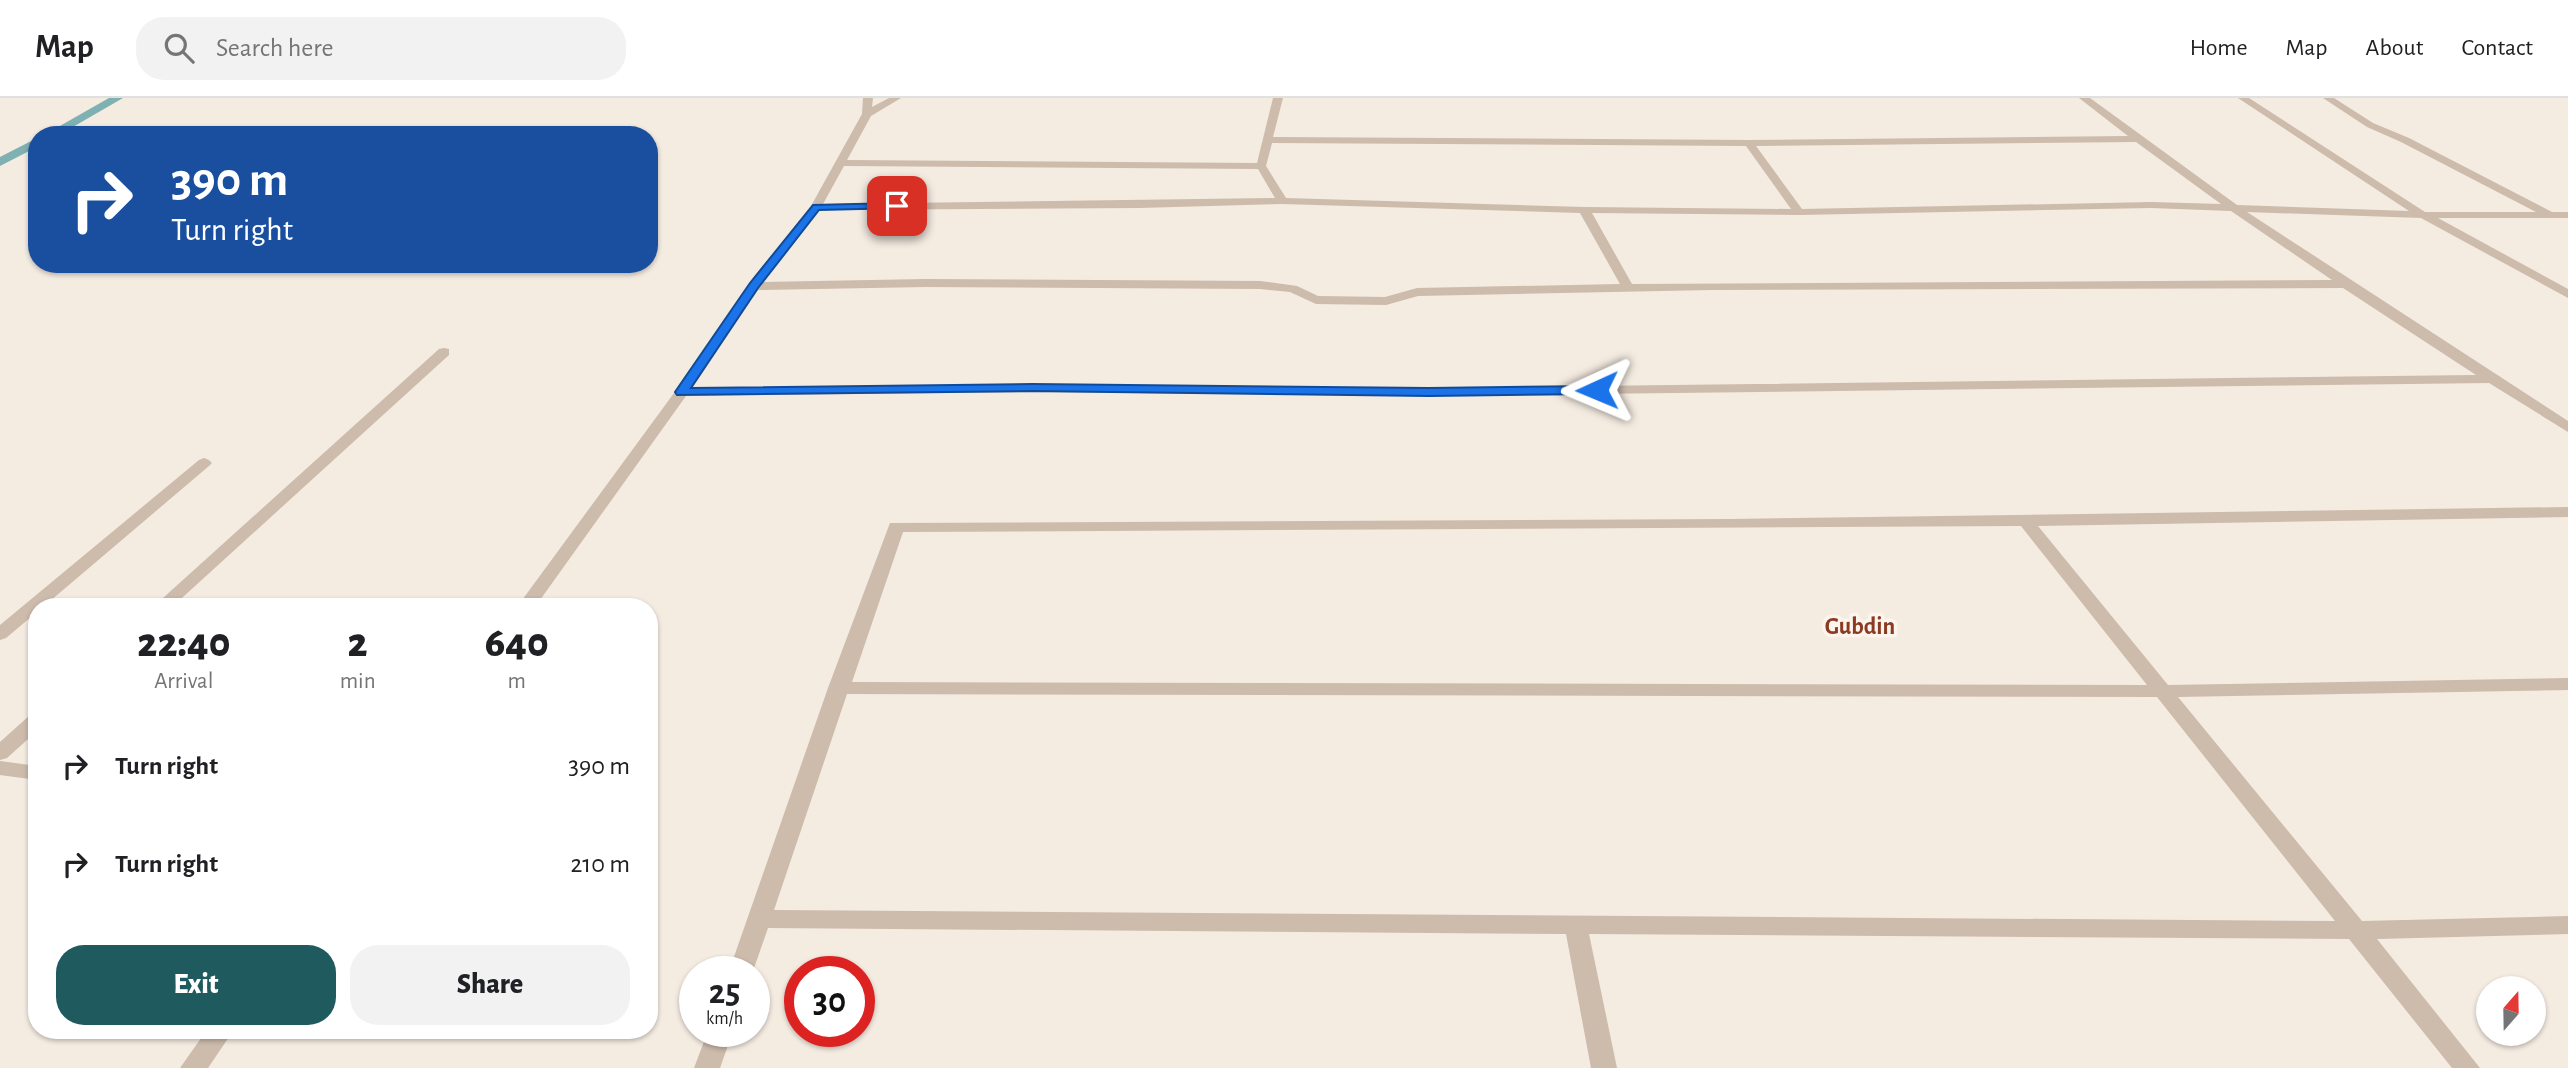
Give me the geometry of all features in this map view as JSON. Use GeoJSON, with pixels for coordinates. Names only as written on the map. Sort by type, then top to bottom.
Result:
{"type":"FeatureCollection","features":[{"type":"Feature","properties":{"kind":"street"},"geometry":{"type":"LineString","coordinates":[[533,598],[682,392],[754,286],[816,207],[867,114],[868,98]]}},
{"type":"Feature","properties":{"kind":"street"},"geometry":{"type":"LineString","coordinates":[[867,114],[896,98]]}},
{"type":"Feature","properties":{"kind":"street"},"geometry":{"type":"LineString","coordinates":[[1278,98],[1261,166],[1282,201]]}},
{"type":"Feature","properties":{"kind":"street"},"geometry":{"type":"LineString","coordinates":[[2084,98],[2235,208],[2568,428]]}},
{"type":"Feature","properties":{"kind":"street"},"geometry":{"type":"LineString","coordinates":[[2243,98],[2423,215],[2568,293]]}},
{"type":"Feature","properties":{"kind":"street"},"geometry":{"type":"LineString","coordinates":[[2328,98],[2370,125],[2405,140],[2550,215]]}},
{"type":"Feature","properties":{"kind":"street"},"geometry":{"type":"LineString","coordinates":[[1268,140],[1749,143],[2137,139]]}},
{"type":"Feature","properties":{"kind":"street"},"geometry":{"type":"LineString","coordinates":[[1749,143],[1799,212]]}},
{"type":"Feature","properties":{"kind":"street"},"geometry":{"type":"LineString","coordinates":[[842,163],[1261,166]]}},
{"type":"Feature","properties":{"kind":"street"},"geometry":{"type":"LineString","coordinates":[[816,207],[1282,201],[1584,210],[1799,212],[2151,205],[2423,215],[2568,215]]}},
{"type":"Feature","properties":{"kind":"street"},"geometry":{"type":"LineString","coordinates":[[1584,210],[1628,288]]}},
{"type":"Feature","properties":{"kind":"street"},"geometry":{"type":"LineString","coordinates":[[754,286],[925,283],[1260,285],[1293,289],[1316,300],[1387,301],[1417,292],[1628,288],[2348,284]]}},
{"type":"Feature","properties":{"kind":"street"},"geometry":{"type":"LineString","coordinates":[[172,598],[444,352]]}},
{"type":"Feature","properties":{"kind":"street"},"geometry":{"type":"LineString","coordinates":[[682,392],[1032,387],[1429,392],[2492,379]]}},
{"type":"Feature","properties":{"kind":"street"},"geometry":{"type":"LineString","coordinates":[[43,598],[204,463]]}},
{"type":"Feature","properties":{"kind":"street"},"geometry":{"type":"LineString","coordinates":[[746,956],[895,527],[1469,528],[2027,523],[2568,512]]}},
{"type":"Feature","properties":{"kind":"street"},"geometry":{"type":"LineString","coordinates":[[2027,523],[2468,1068]]}},
{"type":"Feature","properties":{"kind":"street"},"geometry":{"type":"LineString","coordinates":[[0,634],[28,611]]}},
{"type":"Feature","properties":{"kind":"street"},"geometry":{"type":"LineString","coordinates":[[838,688],[2162,691],[2568,684]]}},
{"type":"Feature","properties":{"kind":"street"},"geometry":{"type":"LineString","coordinates":[[0,753],[28,728]]}},
{"type":"Feature","properties":{"kind":"street"},"geometry":{"type":"LineString","coordinates":[[0,768],[28,772]]}},
{"type":"Feature","properties":{"kind":"street"},"geometry":{"type":"LineString","coordinates":[[759,919],[2358,930],[2568,925]]}},
{"type":"Feature","properties":{"kind":"street"},"geometry":{"type":"LineString","coordinates":[[1576,925],[1604,1068]]}},
{"type":"Feature","properties":{"kind":"street"},"geometry":{"type":"LineString","coordinates":[[193,1068],[214,1039]]}},
{"type":"Feature","properties":{"kind":"street"},"geometry":{"type":"LineString","coordinates":[[707,1068],[714,1047]]}},
{"type":"Feature","properties":{"kind":"waterway"},"geometry":{"type":"LineString","coordinates":[[66,126],[117,98]]}},
{"type":"Feature","properties":{"kind":"waterway"},"geometry":{"type":"LineString","coordinates":[[0,162],[28,147]]}},
{"type":"Feature","properties":{"kind":"district","name":"Gubdin"},"geometry":{"type":"Point","coordinates":[1860,626]}},
{"type":"Feature","properties":{"kind":"route"},"geometry":{"type":"LineString","coordinates":[[897,206],[816,207],[754,286],[682,392],[910,391],[1032,387],[1429,392],[1597,390]]}}]}
